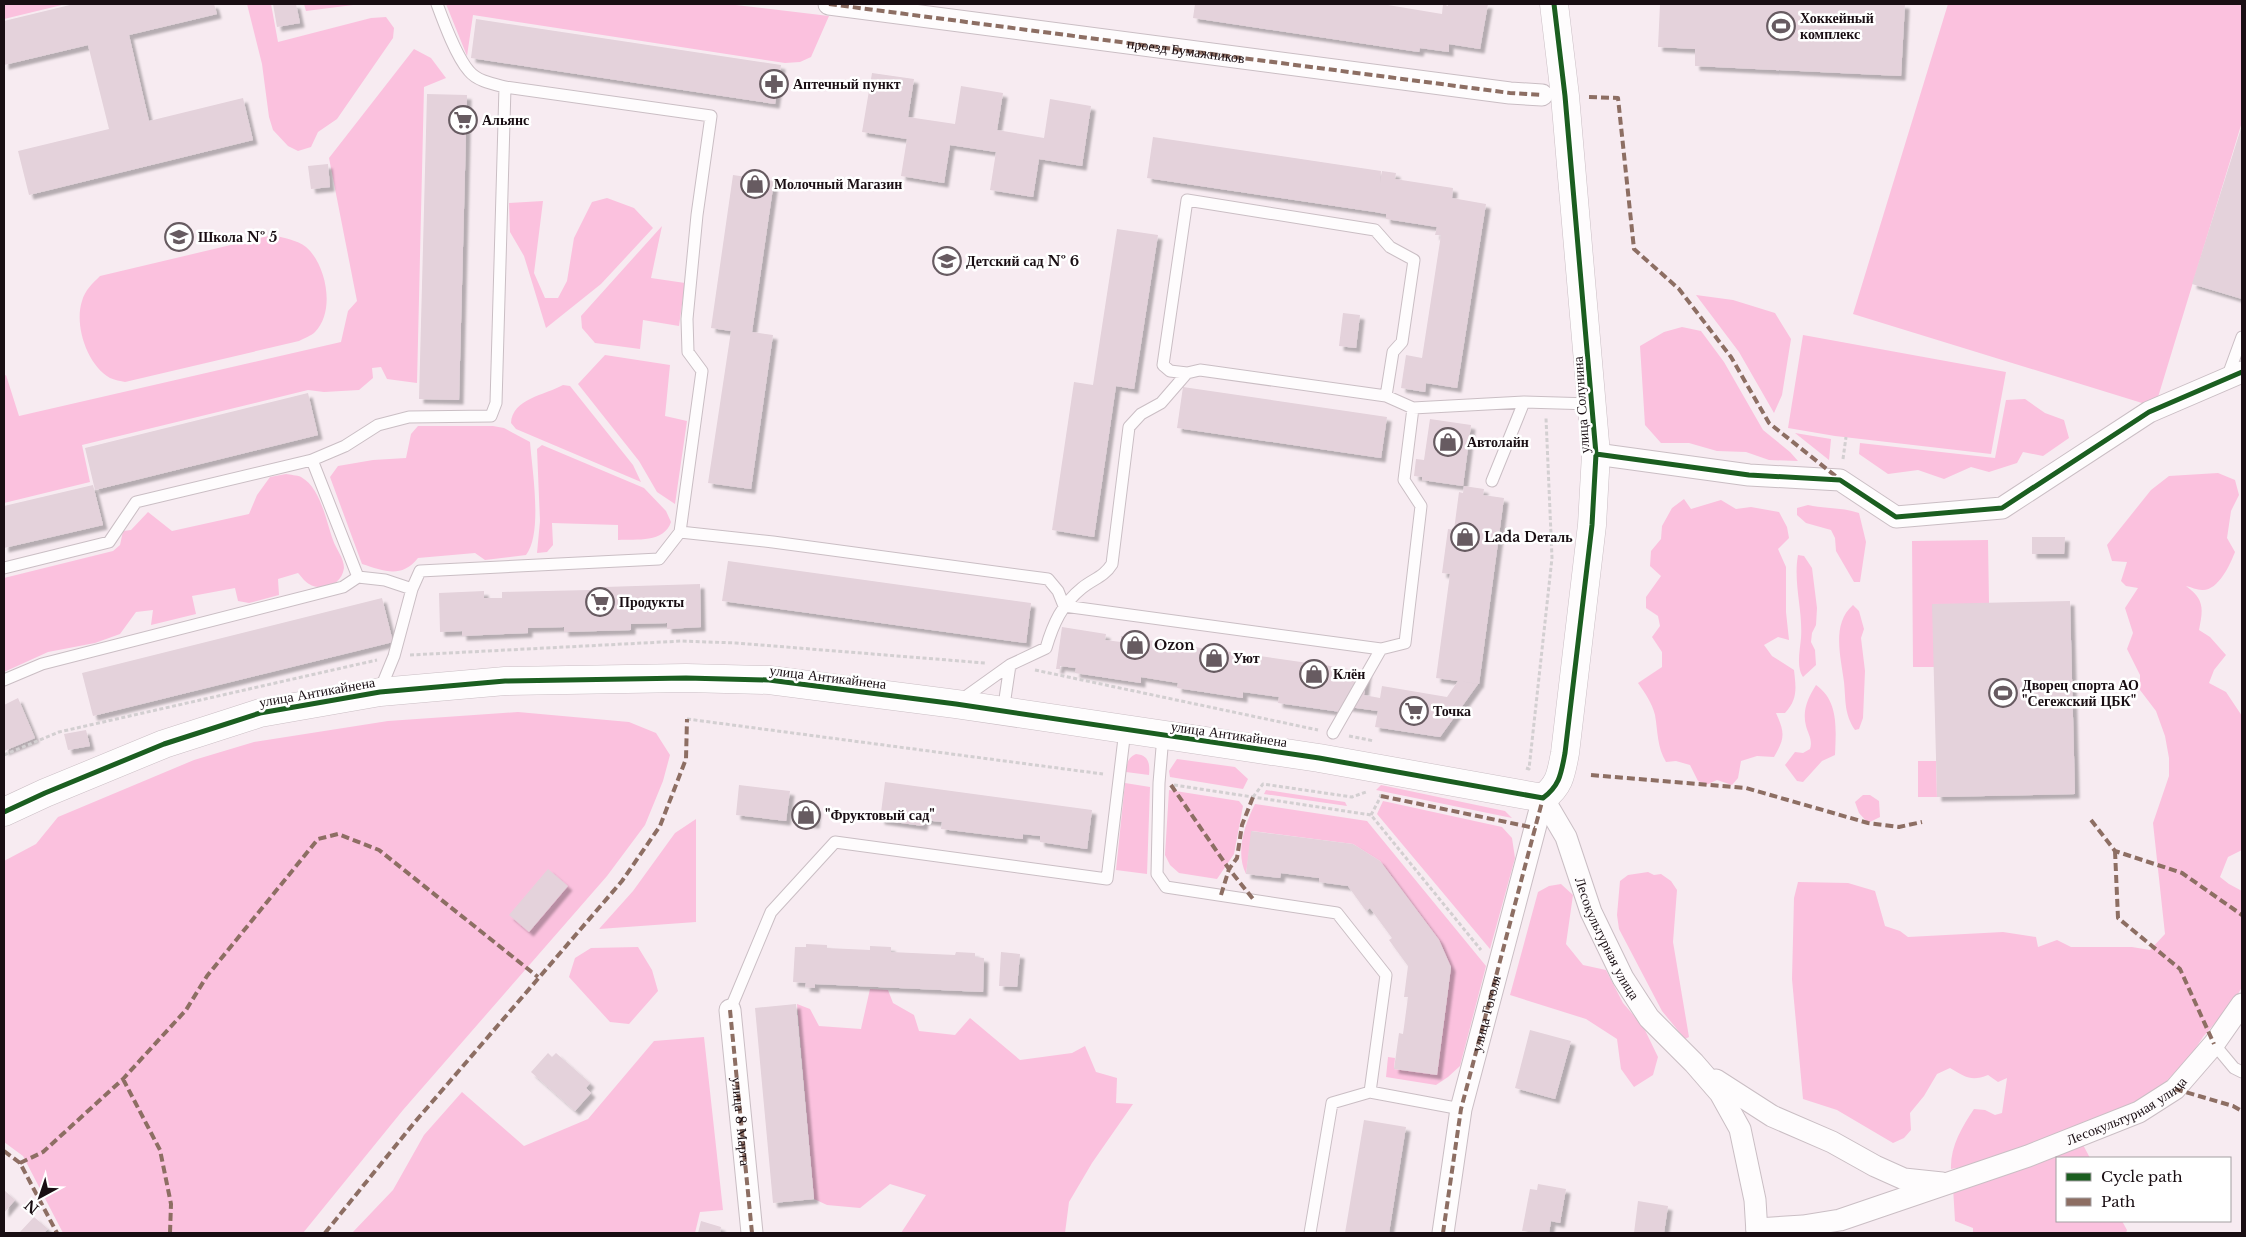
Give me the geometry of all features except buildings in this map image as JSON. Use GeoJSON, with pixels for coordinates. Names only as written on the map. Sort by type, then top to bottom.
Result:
{"type":"FeatureCollection","features":[{"type":"Feature","properties":{"kind":"street","name":"проезд Бумажников"},"geometry":{"type":"LineString","coordinates":[[829,4],[1510,93],[1542,94]]}},
{"type":"Feature","properties":{"kind":"street","name":"улица Солунина"},"geometry":{"type":"LineString","coordinates":[[1543,798],[1559,782],[1565,754],[1592,525],[1596,454],[1565,96],[1554,4]]}},
{"type":"Feature","properties":{"kind":"street"},"geometry":{"type":"LineString","coordinates":[[1596,454],[1749,475],[1840,480],[1896,517],[2002,508],[2149,412],[2234,375]]}},
{"type":"Feature","properties":{"kind":"street","name":"улица Антикайнена"},"geometry":{"type":"LineString","coordinates":[[4,812],[164,744],[260,713],[380,692],[505,681],[704,678],[769,680],[956,704],[1319,758],[1543,798]]}},
{"type":"Feature","properties":{"kind":"street","name":"Лесокультурная улица"},"geometry":{"type":"LineString","coordinates":[[1543,798],[1566,838],[1591,912],[1623,978],[1649,1018],[1694,1063],[1720,1093],[1740,1129],[1748,1164],[1757,1231],[1840,1220],[2028,1156],[2139,1112],[2175,1089],[2214,1044],[2242,1004]]}},
{"type":"Feature","properties":{"kind":"street","name":"улица Гоголя"},"geometry":{"type":"LineString","coordinates":[[1443,1233],[1461,1110],[1543,798]]}},
{"type":"Feature","properties":{"kind":"street","name":"улица 8 Марта"},"geometry":{"type":"LineString","coordinates":[[730,1010],[752,1233]]}},
{"type":"Feature","properties":{"kind":"street","name":"Лесокультурная улица"},"geometry":{"type":"LineString","coordinates":[[1694,1063],[1732,1091],[1772,1116],[1832,1142],[1875,1166],[1904,1179],[1950,1184]]}},
{"type":"Feature","properties":{"kind":"lane"},"geometry":{"type":"LineString","coordinates":[[380,692],[394,656],[412,589],[420,571],[659,559],[680,532],[702,371],[688,352],[687,318],[697,215],[711,116],[505,87],[485,82],[469,72],[450,36],[437,4]]}},
{"type":"Feature","properties":{"kind":"lane"},"geometry":{"type":"LineString","coordinates":[[4,568],[108,542],[136,502],[312,460],[345,446],[378,426],[409,417],[491,416],[496,403],[505,87]]}},
{"type":"Feature","properties":{"kind":"lane"},"geometry":{"type":"LineString","coordinates":[[1386,396],[1393,352],[1402,342],[1414,260],[1390,247],[1375,230],[1187,200],[1163,365],[1170,371],[1186,373],[1200,370],[1386,396],[1412,408],[1524,402],[1593,404]]}},
{"type":"Feature","properties":{"kind":"lane"},"geometry":{"type":"LineString","coordinates":[[2234,375],[2242,337]]}},
{"type":"Feature","properties":{"kind":"lane"},"geometry":{"type":"LineString","coordinates":[[956,704],[1010,665],[1046,648],[1053,626],[1064,606],[1082,587],[1107,572],[1112,564],[1129,427],[1141,414],[1161,403],[1186,373]]}},
{"type":"Feature","properties":{"kind":"lane"},"geometry":{"type":"LineString","coordinates":[[1492,481],[1524,402]]}},
{"type":"Feature","properties":{"kind":"lane"},"geometry":{"type":"LineString","coordinates":[[1064,606],[1381,649],[1405,643],[1421,506],[1404,480],[1412,408]]}},
{"type":"Feature","properties":{"kind":"lane"},"geometry":{"type":"LineString","coordinates":[[312,460],[358,577]]}},
{"type":"Feature","properties":{"kind":"lane"},"geometry":{"type":"LineString","coordinates":[[680,532],[773,542],[1048,579],[1058,591],[1064,606]]}},
{"type":"Feature","properties":{"kind":"lane"},"geometry":{"type":"LineString","coordinates":[[4,680],[42,664],[343,587],[358,577],[384,580],[412,589]]}},
{"type":"Feature","properties":{"kind":"lane"},"geometry":{"type":"LineString","coordinates":[[1333,733],[1381,649]]}},
{"type":"Feature","properties":{"kind":"lane"},"geometry":{"type":"LineString","coordinates":[[1004,712],[1010,665]]}},
{"type":"Feature","properties":{"kind":"lane"},"geometry":{"type":"LineString","coordinates":[[730,1010],[771,912],[835,842],[1107,879],[1125,730]]}},
{"type":"Feature","properties":{"kind":"lane"},"geometry":{"type":"LineString","coordinates":[[1163,736],[1159,783],[1157,874],[1166,887],[1337,913],[1386,975],[1370,1092]]}},
{"type":"Feature","properties":{"kind":"lane"},"geometry":{"type":"LineString","coordinates":[[2214,1044],[2234,1068],[2242,1072]]}},
{"type":"Feature","properties":{"kind":"lane"},"geometry":{"type":"LineString","coordinates":[[1310,1233],[1332,1103],[1370,1092],[1461,1110]]}},
{"type":"Feature","properties":{"kind":"path"},"geometry":{"type":"LineString","coordinates":[[1520,767],[1529,769],[1552,558],[1546,402]]}},
{"type":"Feature","properties":{"kind":"path"},"geometry":{"type":"LineString","coordinates":[[4,755],[59,732],[394,656],[682,641],[736,643],[1010,665],[1378,742]]}},
{"type":"Feature","properties":{"kind":"path"},"geometry":{"type":"LineString","coordinates":[[1253,797],[1263,784],[1352,797],[1364,792],[1381,796],[1371,815]]}},
{"type":"Feature","properties":{"kind":"shaded area"},"geometry":{"type":"Polygon","coordinates":[[[4,4],[66,4],[4,19],[4,4]]]}},
{"type":"Feature","properties":{"kind":"shaded area"},"geometry":{"type":"Polygon","coordinates":[[[247,4],[271,4],[278,42],[371,18],[386,17],[394,28],[393,38],[337,119],[318,132],[311,147],[298,151],[288,146],[273,130],[269,117],[262,64],[247,4]]]}},
{"type":"Feature","properties":{"kind":"shaded area"},"geometry":{"type":"Polygon","coordinates":[[[304,4],[361,4],[306,11],[304,4]]]}},
{"type":"Feature","properties":{"kind":"shaded area"},"geometry":{"type":"Polygon","coordinates":[[[446,4],[727,4],[829,16],[811,57],[800,62],[785,63],[473,15],[467,56],[446,4]]]}},
{"type":"Feature","properties":{"kind":"shaded area"},"geometry":{"type":"Polygon","coordinates":[[[1948,4],[2242,4],[2242,122],[2155,407],[1853,314],[1948,4]]]}},
{"type":"Feature","properties":{"kind":"shaded area"},"geometry":{"type":"Polygon","coordinates":[[[414,49],[431,58],[446,78],[424,87],[417,383],[387,379],[381,367],[372,368],[373,378],[359,390],[324,392],[308,390],[82,445],[90,482],[4,503],[4,376],[6,375],[19,416],[341,342],[348,311],[357,301],[329,158],[414,49]]]}},
{"type":"Feature","properties":{"kind":"shaded area"},"geometry":{"type":"Polygon","coordinates":[[[607,198],[634,208],[653,228],[601,284],[546,328],[524,256],[510,232],[509,203],[543,201],[534,273],[545,298],[558,298],[567,281],[574,238],[592,202],[607,198]]]}},
{"type":"Feature","properties":{"kind":"shaded area"},"geometry":{"type":"Polygon","coordinates":[[[662,226],[651,278],[685,283],[679,326],[643,320],[640,349],[595,343],[582,328],[581,316],[662,226]]]}},
{"type":"Feature","properties":{"kind":"shaded area"},"geometry":{"type":"Polygon","coordinates":[[[273,235],[306,247],[319,264],[326,288],[327,300],[321,323],[315,332],[299,341],[125,382],[110,378],[95,364],[84,344],[81,332],[80,311],[85,293],[100,276],[273,235]]]}},
{"type":"Feature","properties":{"kind":"shaded area"},"geometry":{"type":"Polygon","coordinates":[[[1696,295],[1733,300],[1775,313],[1791,339],[1782,395],[1774,413],[1739,352],[1696,295]]]}},
{"type":"Feature","properties":{"kind":"shaded area"},"geometry":{"type":"Polygon","coordinates":[[[1682,327],[1701,331],[1724,362],[1763,430],[1798,461],[1769,460],[1746,452],[1717,451],[1689,443],[1661,443],[1645,425],[1640,346],[1664,332],[1682,327]]]}},
{"type":"Feature","properties":{"kind":"shaded area"},"geometry":{"type":"Polygon","coordinates":[[[1803,335],[2006,372],[1991,454],[1835,436],[1788,428],[1803,335]]]}},
{"type":"Feature","properties":{"kind":"shaded area"},"geometry":{"type":"Polygon","coordinates":[[[605,355],[670,365],[665,416],[687,421],[675,504],[657,492],[639,461],[578,384],[605,355]]]}},
{"type":"Feature","properties":{"kind":"shaded area"},"geometry":{"type":"Polygon","coordinates":[[[563,385],[570,386],[633,465],[641,482],[516,429],[511,423],[517,408],[523,403],[563,385]]]}},
{"type":"Feature","properties":{"kind":"shaded area"},"geometry":{"type":"Polygon","coordinates":[[[2025,399],[2045,413],[2064,420],[2069,438],[2043,456],[2023,452],[2017,463],[1989,472],[1971,467],[1944,479],[1918,470],[1888,474],[1859,454],[1860,443],[1995,458],[2006,400],[2025,399]]]}},
{"type":"Feature","properties":{"kind":"shaded area"},"geometry":{"type":"Polygon","coordinates":[[[418,426],[493,426],[504,428],[530,442],[535,517],[531,545],[526,555],[485,560],[475,553],[418,558],[405,569],[392,572],[362,564],[330,477],[338,466],[373,460],[406,458],[411,434],[418,426]]]}},
{"type":"Feature","properties":{"kind":"shaded area"},"geometry":{"type":"Polygon","coordinates":[[[1795,433],[1831,439],[1829,460],[1795,433]]]}},
{"type":"Feature","properties":{"kind":"shaded area"},"geometry":{"type":"Polygon","coordinates":[[[542,445],[644,488],[666,511],[671,522],[667,529],[656,537],[618,540],[618,525],[552,523],[553,545],[547,552],[537,553],[540,521],[537,449],[542,445]]]}},
{"type":"Feature","properties":{"kind":"shaded area"},"geometry":{"type":"Polygon","coordinates":[[[2218,473],[2235,480],[2239,495],[2231,511],[2227,538],[2235,552],[2223,576],[2213,586],[2208,589],[2198,590],[2186,586],[2200,601],[2202,611],[2199,630],[2210,637],[2226,655],[2214,670],[2209,683],[2226,692],[2242,716],[2242,850],[2228,857],[2220,877],[2242,891],[2242,987],[2234,1001],[2203,1037],[2192,1054],[2148,1101],[1981,1164],[1951,1169],[1952,1153],[1961,1130],[1974,1109],[1985,1110],[1995,1115],[2002,1113],[2007,1078],[1998,1082],[1988,1075],[1973,1078],[1950,1068],[1937,1074],[1924,1096],[1910,1113],[1911,1130],[1904,1138],[1893,1143],[1837,1110],[1803,1099],[1792,979],[1794,898],[1798,882],[1848,883],[1875,891],[1885,926],[1900,931],[1908,937],[2003,932],[2036,937],[2038,947],[2057,940],[2071,947],[2132,947],[2150,950],[2165,934],[2153,823],[2169,776],[2169,758],[2165,736],[2156,711],[2140,690],[2140,675],[2127,649],[2133,633],[2125,608],[2138,588],[2126,586],[2121,581],[2127,562],[2112,561],[2107,545],[2151,490],[2169,476],[2218,473]]]}},
{"type":"Feature","properties":{"kind":"shaded area"},"geometry":{"type":"Polygon","coordinates":[[[286,474],[301,477],[308,482],[318,497],[333,540],[344,564],[340,579],[335,583],[325,587],[314,586],[306,582],[298,573],[278,579],[279,595],[249,603],[238,601],[235,588],[192,596],[196,614],[151,625],[153,610],[136,612],[120,634],[95,643],[48,652],[4,672],[4,578],[113,551],[120,545],[123,531],[131,530],[148,512],[172,531],[249,514],[257,495],[270,477],[286,474]]]}},
{"type":"Feature","properties":{"kind":"shaded area"},"geometry":{"type":"Polygon","coordinates":[[[1684,499],[1691,509],[1721,500],[1736,509],[1751,507],[1779,512],[1787,527],[1789,538],[1778,549],[1786,567],[1786,612],[1789,640],[1778,637],[1764,645],[1772,656],[1794,670],[1794,698],[1785,713],[1776,713],[1781,726],[1782,740],[1774,757],[1757,756],[1741,761],[1738,778],[1732,785],[1717,780],[1706,785],[1698,781],[1690,765],[1676,761],[1666,762],[1659,745],[1654,711],[1638,683],[1662,667],[1662,652],[1652,637],[1660,626],[1658,616],[1646,608],[1646,597],[1661,576],[1650,566],[1651,551],[1661,539],[1662,526],[1672,508],[1684,499]]]}},
{"type":"Feature","properties":{"kind":"shaded area"},"geometry":{"type":"Polygon","coordinates":[[[1808,505],[1859,513],[1866,542],[1860,582],[1854,582],[1836,551],[1835,538],[1831,530],[1806,523],[1797,515],[1797,508],[1808,505]]]}},
{"type":"Feature","properties":{"kind":"shaded area"},"geometry":{"type":"Polygon","coordinates":[[[1988,540],[1989,603],[1934,667],[1913,667],[1912,541],[1988,540]]]}},
{"type":"Feature","properties":{"kind":"shaded area"},"geometry":{"type":"Polygon","coordinates":[[[1798,555],[1804,556],[1812,568],[1817,608],[1816,625],[1812,633],[1811,642],[1815,650],[1816,665],[1803,677],[1799,663],[1801,628],[1797,576],[1798,555]]]}},
{"type":"Feature","properties":{"kind":"shaded area"},"geometry":{"type":"Polygon","coordinates":[[[1853,605],[1859,611],[1864,629],[1861,638],[1865,671],[1863,718],[1859,729],[1855,730],[1846,707],[1839,641],[1842,622],[1846,613],[1853,605]]]}},
{"type":"Feature","properties":{"kind":"shaded area"},"geometry":{"type":"Polygon","coordinates":[[[1816,685],[1829,699],[1832,707],[1835,726],[1835,755],[1822,761],[1803,782],[1797,781],[1785,765],[1795,752],[1803,753],[1810,749],[1811,740],[1806,726],[1805,709],[1816,685]]]}},
{"type":"Feature","properties":{"kind":"shaded area"},"geometry":{"type":"Polygon","coordinates":[[[518,712],[629,722],[656,733],[670,755],[663,781],[645,825],[607,876],[403,1110],[303,1233],[63,1233],[23,1156],[4,1142],[4,861],[36,844],[58,817],[194,760],[254,742],[388,721],[518,712]]]}},
{"type":"Feature","properties":{"kind":"shaded area"},"geometry":{"type":"Polygon","coordinates":[[[1136,754],[1144,756],[1148,761],[1149,775],[1126,772],[1129,759],[1136,754]]]}},
{"type":"Feature","properties":{"kind":"shaded area"},"geometry":{"type":"Polygon","coordinates":[[[1177,759],[1235,767],[1248,779],[1243,789],[1170,777],[1169,771],[1177,759]]]}},
{"type":"Feature","properties":{"kind":"shaded area"},"geometry":{"type":"Polygon","coordinates":[[[1918,761],[1936,761],[1937,797],[1918,797],[1918,761]]]}},
{"type":"Feature","properties":{"kind":"shaded area"},"geometry":{"type":"Polygon","coordinates":[[[1125,783],[1150,787],[1147,874],[1116,870],[1125,783]]]}},
{"type":"Feature","properties":{"kind":"shaded area"},"geometry":{"type":"Polygon","coordinates":[[[1381,785],[1505,811],[1512,818],[1376,790],[1381,785]]]}},
{"type":"Feature","properties":{"kind":"shaded area"},"geometry":{"type":"Polygon","coordinates":[[[1169,790],[1239,801],[1243,806],[1234,854],[1217,879],[1179,873],[1170,865],[1165,855],[1169,790]]]}},
{"type":"Feature","properties":{"kind":"shaded area"},"geometry":{"type":"Polygon","coordinates":[[[1266,790],[1345,802],[1347,806],[1264,794],[1266,790]]]}},
{"type":"Feature","properties":{"kind":"shaded area"},"geometry":{"type":"Polygon","coordinates":[[[1863,795],[1870,795],[1879,801],[1880,817],[1868,823],[1859,813],[1855,802],[1863,795]]]}},
{"type":"Feature","properties":{"kind":"shaded area"},"geometry":{"type":"Polygon","coordinates":[[[1383,801],[1502,827],[1512,838],[1515,858],[1490,949],[1377,814],[1383,801]]]}},
{"type":"Feature","properties":{"kind":"shaded area"},"geometry":{"type":"Polygon","coordinates":[[[1255,804],[1367,821],[1486,966],[1460,1066],[1448,1077],[1436,1085],[1386,1077],[1388,1057],[1395,1058],[1394,1069],[1437,1074],[1451,968],[1439,940],[1380,861],[1353,844],[1252,831],[1246,874],[1241,857],[1241,847],[1245,829],[1255,804]]]}},
{"type":"Feature","properties":{"kind":"shaded area"},"geometry":{"type":"Polygon","coordinates":[[[696,819],[696,922],[599,929],[633,891],[675,833],[696,819]]]}},
{"type":"Feature","properties":{"kind":"shaded area"},"geometry":{"type":"Polygon","coordinates":[[[1648,872],[1654,875],[1661,874],[1671,881],[1677,890],[1673,942],[1689,1037],[1685,1039],[1662,1011],[1619,929],[1617,915],[1620,881],[1628,875],[1648,872]]]}},
{"type":"Feature","properties":{"kind":"shaded area"},"geometry":{"type":"Polygon","coordinates":[[[1561,884],[1573,895],[1566,944],[1583,965],[1606,970],[1623,1003],[1643,1026],[1658,1057],[1653,1075],[1634,1087],[1621,1069],[1617,1039],[1586,1019],[1510,995],[1538,892],[1549,886],[1561,884]]]}},
{"type":"Feature","properties":{"kind":"shaded area"},"geometry":{"type":"Polygon","coordinates":[[[638,947],[652,970],[658,991],[629,1024],[610,1022],[569,977],[575,958],[591,948],[638,947]]]}},
{"type":"Feature","properties":{"kind":"shaded area"},"geometry":{"type":"Polygon","coordinates":[[[870,989],[888,990],[893,1003],[914,1015],[919,1031],[955,1035],[970,1018],[1020,1060],[1072,1053],[1085,1046],[1096,1072],[1117,1078],[1116,1103],[1133,1104],[1092,1163],[1069,1202],[1065,1233],[901,1233],[926,1195],[890,1184],[860,1208],[827,1205],[814,1199],[797,1004],[810,1009],[819,1026],[861,1029],[870,989]]]}},
{"type":"Feature","properties":{"kind":"shaded area"},"geometry":{"type":"Polygon","coordinates":[[[704,1037],[723,1210],[700,1212],[695,1233],[352,1233],[393,1190],[424,1135],[462,1092],[524,1146],[588,1119],[654,1041],[704,1037]]]}},
{"type":"Feature","properties":{"kind":"shaded area"},"geometry":{"type":"Polygon","coordinates":[[[2081,1141],[2089,1157],[2056,1157],[2056,1222],[2123,1222],[2127,1230],[2126,1233],[1973,1233],[1973,1228],[1955,1221],[1953,1187],[2081,1141]]]}},
{"type":"Feature","properties":{"kind":"marked path"},"geometry":{"type":"LineString","coordinates":[[829,4],[1510,93],[1542,95]]}},
{"type":"Feature","properties":{"kind":"marked path"},"geometry":{"type":"LineString","coordinates":[[1589,97],[1618,98],[1634,249],[1679,289],[1731,357],[1769,423],[1838,478]]}},
{"type":"Feature","properties":{"kind":"marked path"},"geometry":{"type":"LineString","coordinates":[[325,1233],[414,1123],[622,881],[660,826],[686,759],[687,719]]}},
{"type":"Feature","properties":{"kind":"marked path"},"geometry":{"type":"LineString","coordinates":[[1591,775],[1746,788],[1868,823],[1899,827],[1922,822]]}},
{"type":"Feature","properties":{"kind":"marked path"},"geometry":{"type":"LineString","coordinates":[[1171,785],[1229,869],[1253,899]]}},
{"type":"Feature","properties":{"kind":"marked path"},"geometry":{"type":"LineString","coordinates":[[1381,796],[1535,828]]}},
{"type":"Feature","properties":{"kind":"marked path"},"geometry":{"type":"LineString","coordinates":[[1221,895],[1229,869],[1237,858],[1242,825],[1253,797]]}},
{"type":"Feature","properties":{"kind":"marked path"},"geometry":{"type":"LineString","coordinates":[[1443,1233],[1461,1109],[1543,798]]}},
{"type":"Feature","properties":{"kind":"marked path"},"geometry":{"type":"LineString","coordinates":[[2091,820],[2115,851],[2182,873],[2242,915]]}},
{"type":"Feature","properties":{"kind":"marked path"},"geometry":{"type":"LineString","coordinates":[[20,1163],[43,1152],[123,1079],[186,1010],[207,976],[318,839],[338,834],[379,850],[538,977]]}},
{"type":"Feature","properties":{"kind":"marked path"},"geometry":{"type":"LineString","coordinates":[[2115,851],[2118,918],[2180,969],[2214,1044]]}},
{"type":"Feature","properties":{"kind":"marked path"},"geometry":{"type":"LineString","coordinates":[[730,1010],[752,1233]]}},
{"type":"Feature","properties":{"kind":"marked path"},"geometry":{"type":"LineString","coordinates":[[123,1079],[160,1150],[171,1204],[170,1233]]}},
{"type":"Feature","properties":{"kind":"marked path"},"geometry":{"type":"LineString","coordinates":[[2175,1089],[2233,1106],[2242,1111]]}},
{"type":"Feature","properties":{"kind":"marked path"},"geometry":{"type":"LineString","coordinates":[[4,1151],[20,1163],[57,1233]]}},
{"type":"Feature","properties":{"kind":"cycle path"},"geometry":{"type":"LineString","coordinates":[[4,812],[164,744],[260,713],[380,692],[505,681],[686,678],[769,680],[956,704],[1319,758],[1543,798],[1549,793],[1559,778],[1565,753],[1592,525],[1596,454],[1565,96],[1554,4]]}},
{"type":"Feature","properties":{"kind":"cycle path"},"geometry":{"type":"LineString","coordinates":[[1596,454],[1749,475],[1840,480],[1896,517],[2002,508],[2149,412],[2242,372]]}},
{"type":"Feature","properties":{"kind":"place","name":"Хоккейный комплекс"},"geometry":{"type":"Point","coordinates":[1781,26]}},
{"type":"Feature","properties":{"kind":"place","name":"Аптечный пункт"},"geometry":{"type":"Point","coordinates":[774,84]}},
{"type":"Feature","properties":{"kind":"place","name":"Альянс"},"geometry":{"type":"Point","coordinates":[463,120]}},
{"type":"Feature","properties":{"kind":"place","name":"Молочный Магазин"},"geometry":{"type":"Point","coordinates":[755,184]}},
{"type":"Feature","properties":{"kind":"place","name":"Школа № 5"},"geometry":{"type":"Point","coordinates":[179,237]}},
{"type":"Feature","properties":{"kind":"place","name":"Детский сад № 6"},"geometry":{"type":"Point","coordinates":[947,261]}},
{"type":"Feature","properties":{"kind":"place","name":"Автолайн"},"geometry":{"type":"Point","coordinates":[1448,442]}},
{"type":"Feature","properties":{"kind":"place","name":"Lada Dеталь"},"geometry":{"type":"Point","coordinates":[1465,537]}},
{"type":"Feature","properties":{"kind":"place","name":"Продукты"},"geometry":{"type":"Point","coordinates":[600,602]}},
{"type":"Feature","properties":{"kind":"place","name":"Ozon"},"geometry":{"type":"Point","coordinates":[1135,645]}},
{"type":"Feature","properties":{"kind":"place","name":"Уют"},"geometry":{"type":"Point","coordinates":[1214,658]}},
{"type":"Feature","properties":{"kind":"place","name":"Клён"},"geometry":{"type":"Point","coordinates":[1314,674]}},
{"type":"Feature","properties":{"kind":"place","name":"Дворец спорта АО \"Сегежский ЦБК\""},"geometry":{"type":"Point","coordinates":[2003,693]}},
{"type":"Feature","properties":{"kind":"place","name":"Точка"},"geometry":{"type":"Point","coordinates":[1414,711]}},
{"type":"Feature","properties":{"kind":"place","name":"\"Фруктовый сад\""},"geometry":{"type":"Point","coordinates":[806,815]}}]}
